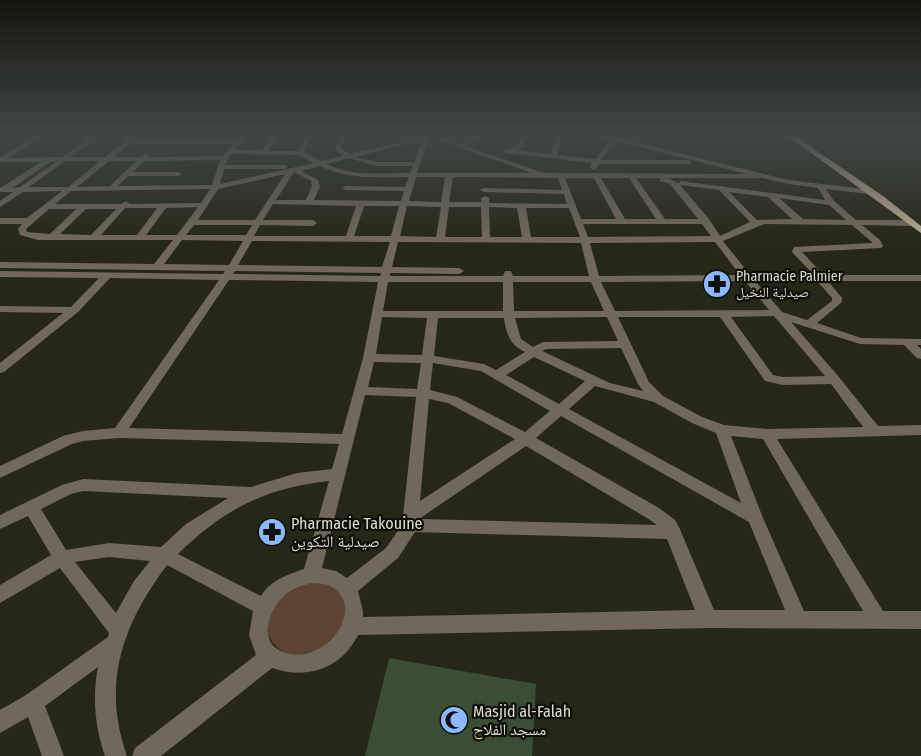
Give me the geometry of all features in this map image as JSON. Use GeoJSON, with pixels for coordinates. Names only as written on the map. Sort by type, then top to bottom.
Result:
{"type":"FeatureCollection","features":[{"type":"Feature","properties":{"kind":"main road"},"geometry":{"type":"LineString","coordinates":[[841,171],[921,230]]}},
{"type":"Feature","properties":{"kind":"street"},"geometry":{"type":"LineString","coordinates":[[1,191],[30,171]]}},
{"type":"Feature","properties":{"kind":"street"},"geometry":{"type":"LineString","coordinates":[[0,205],[47,171]]}},
{"type":"Feature","properties":{"kind":"street"},"geometry":{"type":"LineString","coordinates":[[92,171],[31,221],[22,230],[25,234],[31,237],[179,239],[585,240],[719,238],[730,236],[756,223],[911,223]]}},
{"type":"Feature","properties":{"kind":"street"},"geometry":{"type":"LineString","coordinates":[[112,188],[130,171]]}},
{"type":"Feature","properties":{"kind":"street"},"geometry":{"type":"LineString","coordinates":[[164,188],[180,171]]}},
{"type":"Feature","properties":{"kind":"street"},"geometry":{"type":"LineString","coordinates":[[157,267],[204,205],[215,187],[220,171]]}},
{"type":"Feature","properties":{"kind":"street"},"geometry":{"type":"LineString","coordinates":[[1,191],[215,187],[285,171]]}},
{"type":"Feature","properties":{"kind":"street"},"geometry":{"type":"LineString","coordinates":[[119,434],[229,273],[257,223],[293,171]]}},
{"type":"Feature","properties":{"kind":"street"},"geometry":{"type":"LineString","coordinates":[[299,171],[314,180],[316,186],[309,203]]}},
{"type":"Feature","properties":{"kind":"street"},"geometry":{"type":"LineString","coordinates":[[336,171],[352,175],[449,177],[760,176]]}},
{"type":"Feature","properties":{"kind":"street"},"geometry":{"type":"LineString","coordinates":[[311,575],[336,474],[369,358],[385,274],[414,171]]}},
{"type":"Feature","properties":{"kind":"street"},"geometry":{"type":"LineString","coordinates":[[541,171],[555,176],[567,192],[585,240],[595,274],[612,313],[644,384],[658,399]]}},
{"type":"Feature","properties":{"kind":"street"},"geometry":{"type":"LineString","coordinates":[[595,171],[594,177],[622,222]]}},
{"type":"Feature","properties":{"kind":"street"},"geometry":{"type":"LineString","coordinates":[[648,171],[653,177],[673,182],[831,203]]}},
{"type":"Feature","properties":{"kind":"street"},"geometry":{"type":"LineString","coordinates":[[742,171],[821,187],[869,192]]}},
{"type":"Feature","properties":{"kind":"street"},"geometry":{"type":"LineString","coordinates":[[127,174],[178,174]]}},
{"type":"Feature","properties":{"kind":"street"},"geometry":{"type":"LineString","coordinates":[[342,204],[352,175]]}},
{"type":"Feature","properties":{"kind":"street"},"geometry":{"type":"LineString","coordinates":[[632,176],[662,221]]}},
{"type":"Feature","properties":{"kind":"street"},"geometry":{"type":"LineString","coordinates":[[760,176],[768,195],[801,222]]}},
{"type":"Feature","properties":{"kind":"street"},"geometry":{"type":"LineString","coordinates":[[440,240],[449,177]]}},
{"type":"Feature","properties":{"kind":"street"},"geometry":{"type":"LineString","coordinates":[[482,177],[486,240]]}},
{"type":"Feature","properties":{"kind":"street"},"geometry":{"type":"LineString","coordinates":[[673,182],[719,238],[743,274],[835,380],[875,432]]}},
{"type":"Feature","properties":{"kind":"street"},"geometry":{"type":"LineString","coordinates":[[810,323],[837,302],[837,298],[797,252],[797,249],[878,246],[877,242],[831,203],[821,187]]}},
{"type":"Feature","properties":{"kind":"street"},"geometry":{"type":"LineString","coordinates":[[93,238],[143,188]]}},
{"type":"Feature","properties":{"kind":"street"},"geometry":{"type":"LineString","coordinates":[[346,188],[408,189]]}},
{"type":"Feature","properties":{"kind":"street"},"geometry":{"type":"LineString","coordinates":[[721,188],[756,223]]}},
{"type":"Feature","properties":{"kind":"street"},"geometry":{"type":"LineString","coordinates":[[484,190],[567,192]]}},
{"type":"Feature","properties":{"kind":"street"},"geometry":{"type":"LineString","coordinates":[[271,202],[572,206]]}},
{"type":"Feature","properties":{"kind":"street"},"geometry":{"type":"LineString","coordinates":[[308,240],[319,204]]}},
{"type":"Feature","properties":{"kind":"street"},"geometry":{"type":"LineString","coordinates":[[349,239],[361,204]]}},
{"type":"Feature","properties":{"kind":"street"},"geometry":{"type":"LineString","coordinates":[[48,207],[204,205]]}},
{"type":"Feature","properties":{"kind":"street"},"geometry":{"type":"LineString","coordinates":[[521,205],[527,240]]}},
{"type":"Feature","properties":{"kind":"street"},"geometry":{"type":"LineString","coordinates":[[139,238],[163,206]]}},
{"type":"Feature","properties":{"kind":"street"},"geometry":{"type":"LineString","coordinates":[[52,237],[83,207]]}},
{"type":"Feature","properties":{"kind":"street"},"geometry":{"type":"LineString","coordinates":[[0,221],[31,221]]}},
{"type":"Feature","properties":{"kind":"street"},"geometry":{"type":"LineString","coordinates":[[578,222],[706,221]]}},
{"type":"Feature","properties":{"kind":"street"},"geometry":{"type":"LineString","coordinates":[[192,222],[313,222]]}},
{"type":"Feature","properties":{"kind":"street"},"geometry":{"type":"LineString","coordinates":[[1,272],[157,267],[229,273]]}},
{"type":"Feature","properties":{"kind":"street"},"geometry":{"type":"LineString","coordinates":[[1,272],[107,276],[229,273],[508,275],[817,274],[921,271]]}},
{"type":"Feature","properties":{"kind":"street"},"geometry":{"type":"LineString","coordinates":[[817,274],[921,278]]}},
{"type":"Feature","properties":{"kind":"street"},"geometry":{"type":"LineString","coordinates":[[508,275],[509,314],[516,342],[531,352],[593,381],[622,391],[658,399],[696,420],[722,430],[768,434],[921,430]]}},
{"type":"Feature","properties":{"kind":"street"},"geometry":{"type":"LineString","coordinates":[[0,369],[74,310],[107,276]]}},
{"type":"Feature","properties":{"kind":"street"},"geometry":{"type":"LineString","coordinates":[[0,309],[74,310]]}},
{"type":"Feature","properties":{"kind":"street"},"geometry":{"type":"LineString","coordinates":[[722,312],[769,378],[783,381],[835,380]]}},
{"type":"Feature","properties":{"kind":"street"},"geometry":{"type":"LineString","coordinates":[[378,314],[776,313],[860,341],[921,342]]}},
{"type":"Feature","properties":{"kind":"street"},"geometry":{"type":"LineString","coordinates":[[347,588],[398,546],[407,534],[411,520],[423,393],[433,315]]}},
{"type":"Feature","properties":{"kind":"street"},"geometry":{"type":"LineString","coordinates":[[907,342],[921,355]]}},
{"type":"Feature","properties":{"kind":"street"},"geometry":{"type":"LineString","coordinates":[[498,374],[539,347],[550,345],[626,344]]}},
{"type":"Feature","properties":{"kind":"street"},"geometry":{"type":"LineString","coordinates":[[0,356],[16,357]]}},
{"type":"Feature","properties":{"kind":"street"},"geometry":{"type":"LineString","coordinates":[[369,358],[428,359],[476,366],[498,374],[755,518]]}},
{"type":"Feature","properties":{"kind":"street"},"geometry":{"type":"LineString","coordinates":[[411,520],[526,439],[593,381]]}},
{"type":"Feature","properties":{"kind":"street"},"geometry":{"type":"LineString","coordinates":[[360,391],[423,393],[444,397],[526,439],[653,513],[668,525],[673,532],[708,618]]}},
{"type":"Feature","properties":{"kind":"street"},"geometry":{"type":"LineString","coordinates":[[722,430],[755,518],[798,619]]}},
{"type":"Feature","properties":{"kind":"street"},"geometry":{"type":"LineString","coordinates":[[0,472],[68,440],[83,436],[119,434],[346,438]]}},
{"type":"Feature","properties":{"kind":"street"},"geometry":{"type":"LineString","coordinates":[[768,434],[879,621]]}},
{"type":"Feature","properties":{"kind":"street"},"geometry":{"type":"LineString","coordinates":[[116,756],[110,741],[105,708],[106,676],[115,637],[141,586],[164,556],[202,521],[252,493],[286,481],[336,474]]}},
{"type":"Feature","properties":{"kind":"street"},"geometry":{"type":"LineString","coordinates":[[0,522],[71,487],[82,485],[252,493]]}},
{"type":"Feature","properties":{"kind":"street"},"geometry":{"type":"LineString","coordinates":[[31,507],[62,558],[115,637]]}},
{"type":"Feature","properties":{"kind":"street"},"geometry":{"type":"LineString","coordinates":[[411,520],[673,532]]}},
{"type":"Feature","properties":{"kind":"street"},"geometry":{"type":"LineString","coordinates":[[0,596],[62,558],[109,550],[164,556],[264,607]]}},
{"type":"Feature","properties":{"kind":"street"},"geometry":{"type":"LineString","coordinates":[[311,575],[331,578],[347,588],[355,605],[353,626],[343,643],[327,657],[307,664],[287,664],[270,657],[260,642],[258,625],[264,607],[276,591],[292,581],[311,575]]}},
{"type":"Feature","properties":{"kind":"street"},"geometry":{"type":"LineString","coordinates":[[353,626],[708,618],[921,620]]}},
{"type":"Feature","properties":{"kind":"street"},"geometry":{"type":"LineString","coordinates":[[0,722],[33,702],[115,637]]}},
{"type":"Feature","properties":{"kind":"street"},"geometry":{"type":"LineString","coordinates":[[143,756],[270,657]]}},
{"type":"Feature","properties":{"kind":"street"},"geometry":{"type":"LineString","coordinates":[[33,702],[53,756]]}},
{"type":"Feature","properties":{"kind":"shaded area"},"geometry":{"type":"Polygon","coordinates":[[[326,581],[346,597],[345,626],[321,650],[298,655],[288,654],[279,649],[272,642],[268,634],[268,615],[272,605],[296,583],[326,581]]]}},
{"type":"Feature","properties":{"kind":"building","name":"Masjid al-Falah مسجد الفلاح"},"geometry":{"type":"Polygon","coordinates":[[[389,658],[536,684],[532,756],[365,756],[389,658]]]}},
{"type":"Feature","properties":{"kind":"place","name":"Pharmacie Palmier صيدلية النخيل"},"geometry":{"type":"Point","coordinates":[717,284]}},
{"type":"Feature","properties":{"kind":"place","name":"Pharmacie Takouine صيدلية التكوين"},"geometry":{"type":"Point","coordinates":[272,532]}},
{"type":"Feature","properties":{"kind":"place","name":"Masjid al-Falah مسجد الفلاح"},"geometry":{"type":"Point","coordinates":[454,720]}}]}
